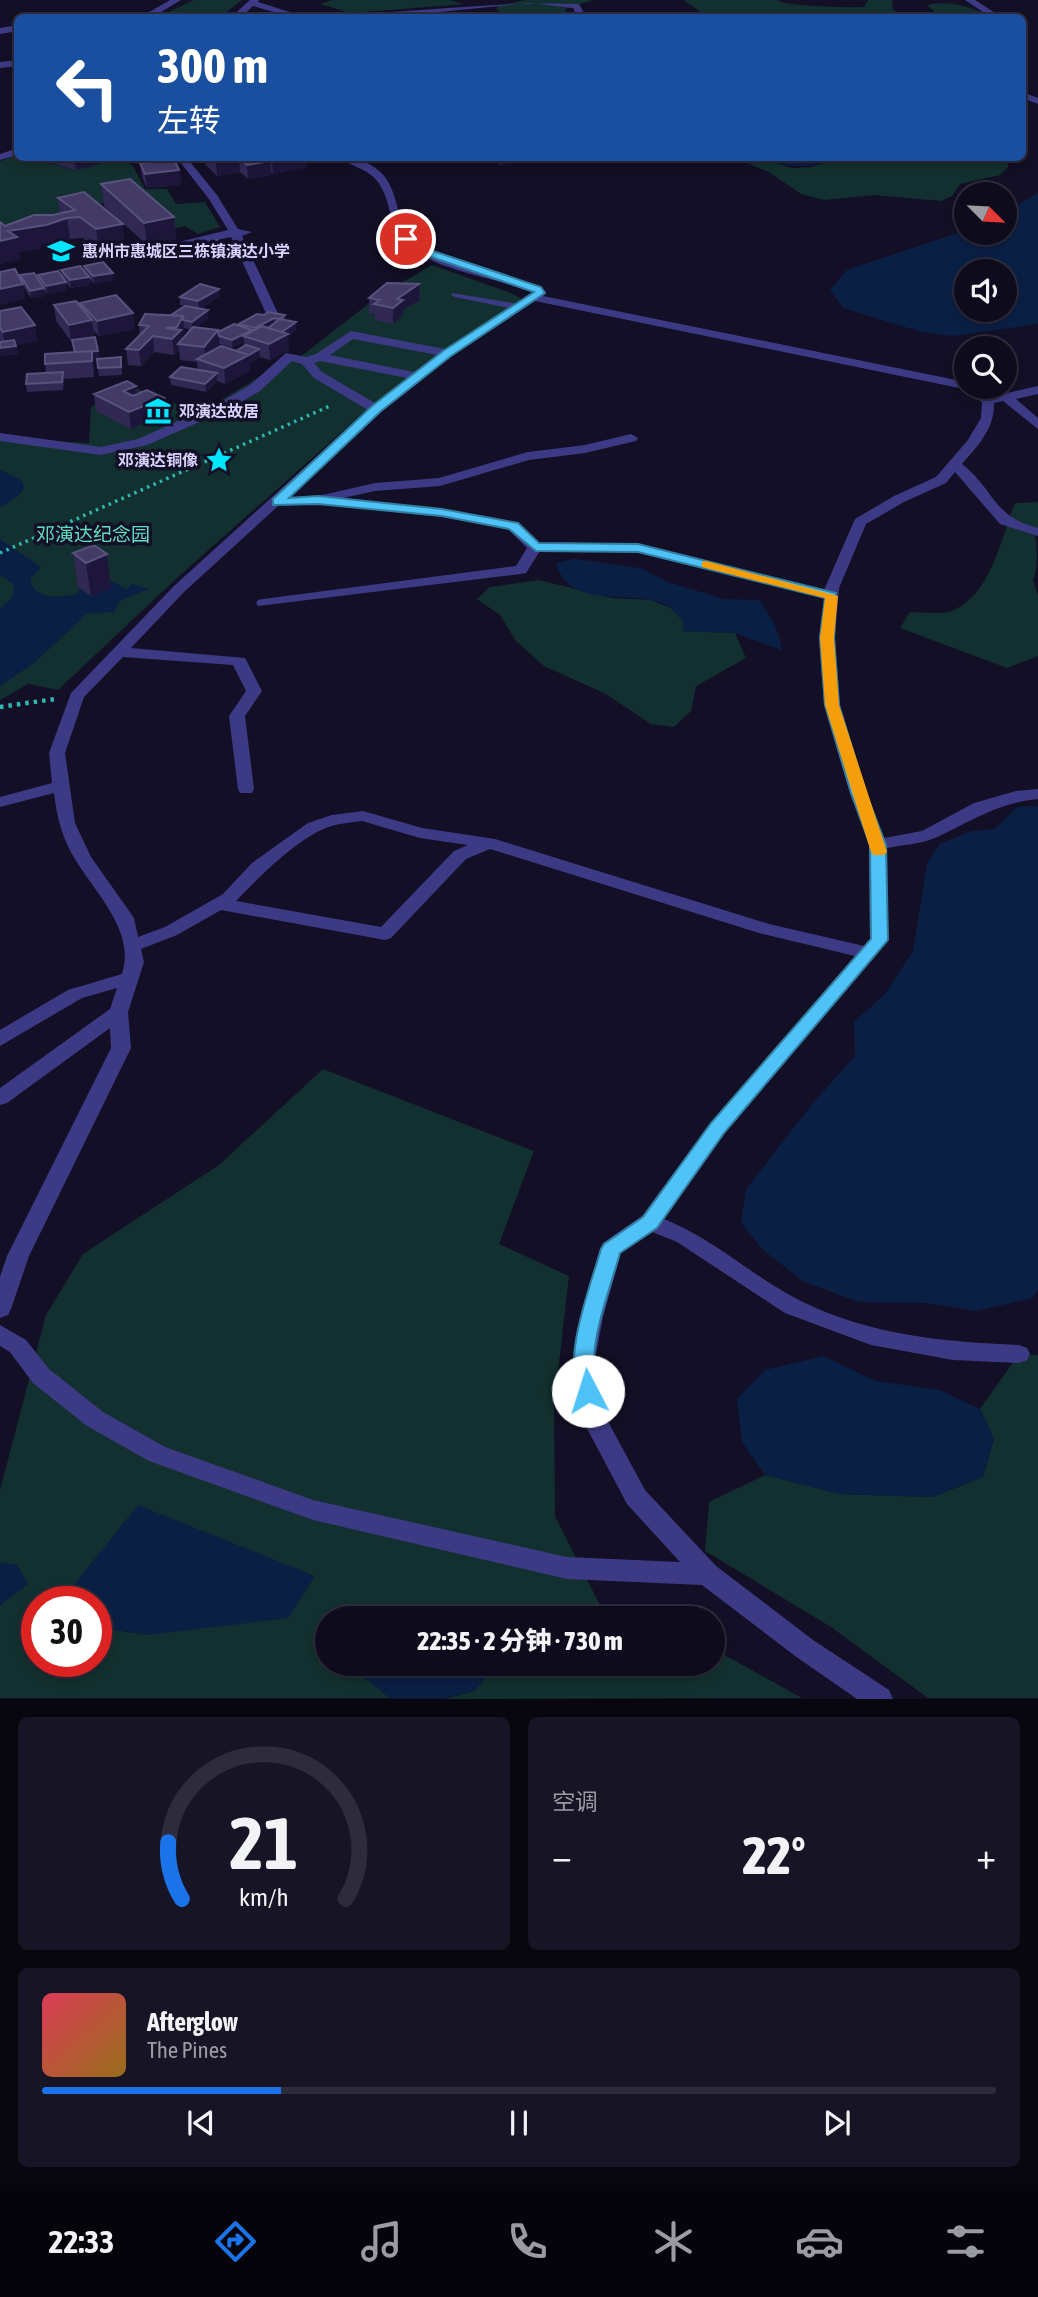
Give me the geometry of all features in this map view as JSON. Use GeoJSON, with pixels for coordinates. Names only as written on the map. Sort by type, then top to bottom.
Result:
{"type":"FeatureCollection","features":[{"type":"Feature","properties":{"kind":"street"},"geometry":{"type":"LineString","coordinates":[[151,14],[177,0]]}},
{"type":"Feature","properties":{"kind":"street"},"geometry":{"type":"LineString","coordinates":[[359,14],[434,10],[530,0],[576,6],[581,14]]}},
{"type":"Feature","properties":{"kind":"street"},"geometry":{"type":"LineString","coordinates":[[969,0],[992,14]]}},
{"type":"Feature","properties":{"kind":"street"},"geometry":{"type":"LineString","coordinates":[[239,14],[253,2],[292,14]]}},
{"type":"Feature","properties":{"kind":"street"},"geometry":{"type":"LineString","coordinates":[[434,10],[442,14]]}},
{"type":"Feature","properties":{"kind":"street"},"geometry":{"type":"LineString","coordinates":[[185,161],[197,173],[242,242],[290,356],[306,361],[320,358],[418,377]]}},
{"type":"Feature","properties":{"kind":"street"},"geometry":{"type":"LineString","coordinates":[[0,1309],[24,1245],[121,1048],[118,1012],[135,962],[125,918],[83,858],[66,823],[57,753],[78,696],[205,565],[376,409],[447,353],[540,293],[537,289],[432,254],[411,244],[403,233],[384,183],[369,168],[353,161]]}},
{"type":"Feature","properties":{"kind":"street"},"geometry":{"type":"LineString","coordinates":[[120,258],[225,234],[246,232]]}},
{"type":"Feature","properties":{"kind":"street"},"geometry":{"type":"LineString","coordinates":[[536,298],[954,383]]}},
{"type":"Feature","properties":{"kind":"street"},"geometry":{"type":"LineString","coordinates":[[320,358],[351,335],[447,353]]}},
{"type":"Feature","properties":{"kind":"street"},"geometry":{"type":"LineString","coordinates":[[0,437],[101,451],[142,442],[226,405],[256,388],[290,356]]}},
{"type":"Feature","properties":{"kind":"street"},"geometry":{"type":"LineString","coordinates":[[306,361],[318,375],[376,409]]}},
{"type":"Feature","properties":{"kind":"street"},"geometry":{"type":"LineString","coordinates":[[1017,395],[1038,390]]}},
{"type":"Feature","properties":{"kind":"street"},"geometry":{"type":"LineString","coordinates":[[985,399],[997,399]]}},
{"type":"Feature","properties":{"kind":"street"},"geometry":{"type":"LineString","coordinates":[[1008,399],[1038,425]]}},
{"type":"Feature","properties":{"kind":"street"},"geometry":{"type":"LineString","coordinates":[[880,1699],[804,1648],[706,1574],[636,1497],[593,1418],[583,1365],[592,1317],[611,1249],[650,1222],[718,1128],[879,940],[878,845],[858,793],[832,705],[827,638],[832,596],[860,522],[899,499],[941,480],[988,418],[988,401]]}},
{"type":"Feature","properties":{"kind":"street"},"geometry":{"type":"LineString","coordinates":[[318,500],[375,487],[440,482],[528,456],[585,449],[631,438]]}},
{"type":"Feature","properties":{"kind":"street"},"geometry":{"type":"LineString","coordinates":[[955,465],[971,475],[999,519],[1015,528],[1038,532]]}},
{"type":"Feature","properties":{"kind":"street"},"geometry":{"type":"LineString","coordinates":[[277,502],[318,500],[442,513],[513,526],[536,547],[638,548],[832,596]]}},
{"type":"Feature","properties":{"kind":"street"},"geometry":{"type":"LineString","coordinates":[[263,603],[521,569],[536,547]]}},
{"type":"Feature","properties":{"kind":"street"},"geometry":{"type":"LineString","coordinates":[[118,652],[239,661],[254,691],[237,716],[246,789]]}},
{"type":"Feature","properties":{"kind":"street"},"geometry":{"type":"LineString","coordinates":[[0,802],[62,786]]}},
{"type":"Feature","properties":{"kind":"street"},"geometry":{"type":"LineString","coordinates":[[878,845],[927,835],[980,807],[1016,796],[1038,794]]}},
{"type":"Feature","properties":{"kind":"street"},"geometry":{"type":"LineString","coordinates":[[131,946],[171,931],[229,898],[258,867],[314,827],[332,820],[363,816],[420,833],[489,843],[765,929],[868,953]]}},
{"type":"Feature","properties":{"kind":"street"},"geometry":{"type":"LineString","coordinates":[[218,904],[385,934],[460,855],[489,843]]}},
{"type":"Feature","properties":{"kind":"street"},"geometry":{"type":"LineString","coordinates":[[0,1039],[75,994],[129,978]]}},
{"type":"Feature","properties":{"kind":"street"},"geometry":{"type":"LineString","coordinates":[[0,1098],[118,1012]]}},
{"type":"Feature","properties":{"kind":"street"},"geometry":{"type":"LineString","coordinates":[[650,1222],[685,1237],[793,1307],[878,1339],[953,1351],[1019,1354]]}},
{"type":"Feature","properties":{"kind":"street"},"geometry":{"type":"LineString","coordinates":[[0,1334],[18,1346],[41,1376],[95,1419],[147,1448],[313,1510],[567,1568],[706,1574]]}},
{"type":"Feature","properties":{"kind":"lane"},"geometry":{"type":"LineString","coordinates":[[455,295],[519,307]]}},
{"type":"Feature","properties":{"kind":"path"},"geometry":{"type":"LineString","coordinates":[[0,553],[352,396]]}},
{"type":"Feature","properties":{"kind":"path"},"geometry":{"type":"LineString","coordinates":[[0,708],[78,696]]}},
{"type":"Feature","properties":{"kind":"green space"},"geometry":{"type":"Polygon","coordinates":[[[194,0],[242,0],[224,14],[164,14],[194,0]]]}},
{"type":"Feature","properties":{"kind":"green space"},"geometry":{"type":"Polygon","coordinates":[[[331,0],[449,0],[465,4],[350,13],[320,4],[331,0]]]}},
{"type":"Feature","properties":{"kind":"green space"},"geometry":{"type":"Polygon","coordinates":[[[525,0],[593,0],[565,9],[566,14],[505,14],[496,10],[498,6],[525,0]]]}},
{"type":"Feature","properties":{"kind":"green space"},"geometry":{"type":"Polygon","coordinates":[[[684,0],[777,0],[804,5],[864,7],[868,0],[892,0],[893,10],[901,14],[703,14],[684,0]]]}},
{"type":"Feature","properties":{"kind":"green space"},"geometry":{"type":"Polygon","coordinates":[[[944,3],[968,7],[985,14],[937,14],[927,5],[944,3]]]}},
{"type":"Feature","properties":{"kind":"green space"},"geometry":{"type":"Polygon","coordinates":[[[14,156],[14,161],[41,161],[76,170],[108,161],[124,161],[133,166],[145,189],[167,189],[176,204],[205,202],[220,227],[198,234],[185,226],[173,229],[135,196],[0,226],[0,161],[14,156]]]}},
{"type":"Feature","properties":{"kind":"green space"},"geometry":{"type":"Polygon","coordinates":[[[742,161],[770,161],[792,168],[811,167],[830,161],[1006,161],[1009,166],[1000,175],[969,182],[954,182],[952,196],[941,201],[875,195],[824,200],[801,194],[769,172],[742,161]]]}},
{"type":"Feature","properties":{"kind":"green space","name":"邓演达纪念园"},"geometry":{"type":"Polygon","coordinates":[[[432,265],[511,293],[527,302],[363,413],[178,577],[58,690],[28,684],[0,700],[0,438],[89,443],[91,407],[133,387],[200,413],[275,367],[304,354],[376,298],[432,265]]]}},
{"type":"Feature","properties":{"kind":"green space"},"geometry":{"type":"Polygon","coordinates":[[[1038,502],[1038,529],[1034,532],[1037,563],[1033,580],[1038,596],[1038,656],[1007,668],[900,628],[910,612],[949,612],[967,602],[978,591],[994,563],[1015,503],[1038,502]]]}},
{"type":"Feature","properties":{"kind":"green space"},"geometry":{"type":"Polygon","coordinates":[[[539,580],[612,598],[651,600],[671,608],[685,623],[683,631],[735,633],[746,658],[696,686],[691,711],[674,727],[651,724],[606,694],[544,666],[516,641],[500,615],[477,599],[490,587],[539,580]]]}},
{"type":"Feature","properties":{"kind":"green space"},"geometry":{"type":"Polygon","coordinates":[[[323,1069],[534,1151],[499,1244],[569,1276],[554,1406],[555,1516],[600,1606],[315,1606],[315,1676],[362,1676],[390,1698],[0,1698],[0,1605],[21,1589],[21,1677],[112,1677],[112,1629],[148,1635],[315,1576],[112,1597],[112,1586],[25,1586],[28,1584],[17,1565],[0,1562],[0,1490],[46,1315],[83,1254],[219,1165],[323,1069]]]}},
{"type":"Feature","properties":{"kind":"green space"},"geometry":{"type":"Polygon","coordinates":[[[1019,1354],[1038,1355],[1038,1698],[928,1698],[831,1627],[705,1551],[709,1502],[765,1475],[840,1494],[932,1497],[983,1477],[994,1439],[980,1409],[1019,1354]]]}},
{"type":"Feature","properties":{"kind":"green space"},"geometry":{"type":"Polygon","coordinates":[[[725,1655],[802,1698],[445,1699],[474,1691],[488,1676],[725,1676],[725,1655]]]}},
{"type":"Feature","properties":{"kind":"water"},"geometry":{"type":"Polygon","coordinates":[[[772,161],[828,161],[800,166],[772,161]]]}},
{"type":"Feature","properties":{"kind":"water"},"geometry":{"type":"Polygon","coordinates":[[[1038,193],[1038,324],[953,336],[921,332],[843,308],[830,290],[847,270],[954,234],[954,245],[1017,245],[1017,205],[1038,193]]]}},
{"type":"Feature","properties":{"kind":"water"},"geometry":{"type":"Polygon","coordinates":[[[0,470],[22,480],[24,488],[19,495],[0,508],[0,470]]]}},
{"type":"Feature","properties":{"kind":"water"},"geometry":{"type":"Polygon","coordinates":[[[0,539],[41,567],[30,580],[33,587],[43,594],[77,594],[80,588],[105,577],[126,589],[132,584],[149,589],[120,601],[114,612],[87,614],[34,663],[0,686],[0,608],[11,598],[14,588],[13,584],[0,575],[0,539]]]}},
{"type":"Feature","properties":{"kind":"water"},"geometry":{"type":"Polygon","coordinates":[[[574,559],[640,568],[668,582],[724,599],[758,600],[774,624],[781,650],[735,633],[682,631],[684,623],[676,613],[656,601],[589,594],[575,588],[564,579],[556,563],[574,559]]]}},
{"type":"Feature","properties":{"kind":"water"},"geometry":{"type":"Polygon","coordinates":[[[1038,806],[1038,1289],[1033,1298],[976,1311],[927,1303],[859,1302],[804,1282],[763,1250],[741,1223],[746,1189],[813,1103],[855,1056],[854,1022],[885,994],[913,951],[927,864],[939,844],[972,831],[995,829],[1017,807],[1038,806]]]}},
{"type":"Feature","properties":{"kind":"water"},"geometry":{"type":"Polygon","coordinates":[[[823,1356],[876,1381],[940,1390],[980,1409],[994,1439],[983,1477],[932,1497],[840,1494],[765,1475],[742,1442],[737,1399],[765,1370],[823,1356]]]}},
{"type":"Feature","properties":{"kind":"water"},"geometry":{"type":"Polygon","coordinates":[[[138,1505],[315,1576],[288,1618],[148,1635],[112,1629],[112,1586],[75,1586],[138,1505]]]}},
{"type":"Feature","properties":{"kind":"water"},"geometry":{"type":"Polygon","coordinates":[[[0,1562],[17,1565],[28,1584],[21,1586],[21,1589],[0,1605],[0,1562]]]}},
{"type":"Feature","properties":{"kind":"water"},"geometry":{"type":"Polygon","coordinates":[[[362,1676],[488,1676],[474,1691],[445,1698],[390,1698],[362,1676]]]}},
{"type":"Feature","properties":{"kind":"building"},"geometry":{"type":"Polygon","coordinates":[[[175,161],[179,170],[145,174],[140,163],[175,161]]]}},
{"type":"Feature","properties":{"kind":"building"},"geometry":{"type":"Polygon","coordinates":[[[242,161],[270,161],[247,165],[242,161]]]}},
{"type":"Feature","properties":{"kind":"building"},"geometry":{"type":"Polygon","coordinates":[[[130,179],[174,217],[144,223],[101,184],[130,179]]]}},
{"type":"Feature","properties":{"kind":"building"},"geometry":{"type":"Polygon","coordinates":[[[84,192],[123,224],[96,229],[80,217],[67,218],[46,225],[8,231],[17,237],[0,241],[0,222],[5,226],[34,215],[53,215],[75,210],[58,198],[84,192]]]}},
{"type":"Feature","properties":{"kind":"building"},"geometry":{"type":"Polygon","coordinates":[[[217,240],[240,247],[226,254],[203,246],[217,240]]]}},
{"type":"Feature","properties":{"kind":"building"},"geometry":{"type":"Polygon","coordinates":[[[103,262],[113,273],[93,276],[84,266],[103,262]]]}},
{"type":"Feature","properties":{"kind":"building"},"geometry":{"type":"Polygon","coordinates":[[[80,266],[89,277],[70,280],[61,270],[80,266]]]}},
{"type":"Feature","properties":{"kind":"building"},"geometry":{"type":"Polygon","coordinates":[[[15,269],[23,284],[0,289],[0,272],[15,269]]]}},
{"type":"Feature","properties":{"kind":"building"},"geometry":{"type":"Polygon","coordinates":[[[58,271],[66,282],[46,286],[38,275],[58,271]]]}},
{"type":"Feature","properties":{"kind":"building"},"geometry":{"type":"Polygon","coordinates":[[[34,273],[44,288],[30,291],[20,275],[34,273]]]}},
{"type":"Feature","properties":{"kind":"building"},"geometry":{"type":"Polygon","coordinates":[[[387,283],[419,284],[397,299],[403,300],[393,308],[374,304],[380,300],[369,298],[387,283]]]}},
{"type":"Feature","properties":{"kind":"building"},"geometry":{"type":"Polygon","coordinates":[[[200,284],[219,289],[198,301],[180,297],[200,284]]]}},
{"type":"Feature","properties":{"kind":"building"},"geometry":{"type":"Polygon","coordinates":[[[116,295],[133,313],[97,321],[80,303],[116,295]]]}},
{"type":"Feature","properties":{"kind":"building"},"geometry":{"type":"Polygon","coordinates":[[[76,301],[92,320],[69,325],[54,305],[76,301]]]}},
{"type":"Feature","properties":{"kind":"building"},"geometry":{"type":"Polygon","coordinates":[[[185,306],[208,310],[192,322],[183,320],[183,316],[171,315],[185,306]]]}},
{"type":"Feature","properties":{"kind":"building"},"geometry":{"type":"Polygon","coordinates":[[[21,307],[35,325],[3,332],[0,328],[0,311],[21,307]]]}},
{"type":"Feature","properties":{"kind":"building"},"geometry":{"type":"Polygon","coordinates":[[[268,312],[285,315],[255,328],[239,324],[257,314],[264,315],[268,312]]]}},
{"type":"Feature","properties":{"kind":"building"},"geometry":{"type":"Polygon","coordinates":[[[145,314],[183,316],[177,327],[166,328],[181,330],[172,339],[153,336],[139,350],[126,349],[149,326],[139,325],[145,314]]]}},
{"type":"Feature","properties":{"kind":"building"},"geometry":{"type":"Polygon","coordinates":[[[280,319],[296,322],[282,332],[268,328],[280,319]]]}},
{"type":"Feature","properties":{"kind":"building"},"geometry":{"type":"Polygon","coordinates":[[[234,324],[252,330],[232,340],[219,336],[218,332],[234,324]]]}},
{"type":"Feature","properties":{"kind":"building"},"geometry":{"type":"Polygon","coordinates":[[[262,326],[288,334],[269,344],[243,336],[262,326]]]}},
{"type":"Feature","properties":{"kind":"building"},"geometry":{"type":"Polygon","coordinates":[[[193,327],[218,330],[204,347],[178,344],[193,327]]]}},
{"type":"Feature","properties":{"kind":"building"},"geometry":{"type":"Polygon","coordinates":[[[95,337],[98,351],[75,352],[72,340],[95,337]]]}},
{"type":"Feature","properties":{"kind":"building"},"geometry":{"type":"Polygon","coordinates":[[[14,340],[16,346],[0,348],[0,342],[14,340]]]}},
{"type":"Feature","properties":{"kind":"building"},"geometry":{"type":"Polygon","coordinates":[[[246,345],[259,349],[249,355],[236,351],[246,345]]]}},
{"type":"Feature","properties":{"kind":"building"},"geometry":{"type":"Polygon","coordinates":[[[221,346],[249,355],[224,368],[197,359],[221,346]]]}},
{"type":"Feature","properties":{"kind":"building"},"geometry":{"type":"Polygon","coordinates":[[[92,351],[92,361],[45,364],[45,354],[92,351]]]}},
{"type":"Feature","properties":{"kind":"building"},"geometry":{"type":"Polygon","coordinates":[[[121,357],[121,367],[98,368],[97,359],[121,357]]]}},
{"type":"Feature","properties":{"kind":"building"},"geometry":{"type":"Polygon","coordinates":[[[181,367],[217,373],[205,384],[170,377],[181,367]]]}},
{"type":"Feature","properties":{"kind":"building"},"geometry":{"type":"Polygon","coordinates":[[[63,372],[62,382],[26,384],[27,374],[63,372]]]}},
{"type":"Feature","properties":{"kind":"building"},"geometry":{"type":"Polygon","coordinates":[[[127,381],[136,386],[123,391],[133,396],[147,390],[164,398],[129,412],[94,394],[127,381]]]}},
{"type":"Feature","properties":{"kind":"building"},"geometry":{"type":"Polygon","coordinates":[[[94,545],[107,554],[86,563],[73,553],[94,545]]]}},
{"type":"Feature","properties":{"kind":"slow traffic"},"geometry":{"type":"LineString","coordinates":[[706,565],[832,596],[827,638],[832,705],[879,852]]}},
{"type":"Feature","properties":{"kind":"place","name":"惠州市惠城区三栋镇演达小学"},"geometry":{"type":"Point","coordinates":[61,251]}},
{"type":"Feature","properties":{"kind":"place","name":"邓演达故居"},"geometry":{"type":"Point","coordinates":[158,411]}},
{"type":"Feature","properties":{"kind":"place","name":"邓演达铜像"},"geometry":{"type":"Point","coordinates":[219,460]}},
{"type":"Feature","properties":{"kind":"route"},"geometry":{"type":"LineString","coordinates":[[406,239],[432,254],[537,289],[540,293],[447,353],[376,409],[277,502],[318,500],[442,513],[513,526],[536,547],[638,548],[832,596],[827,638],[832,705],[858,793],[878,845],[881,889],[879,940],[718,1128],[650,1222],[611,1249],[592,1317],[583,1365],[588,1391]]}}]}
